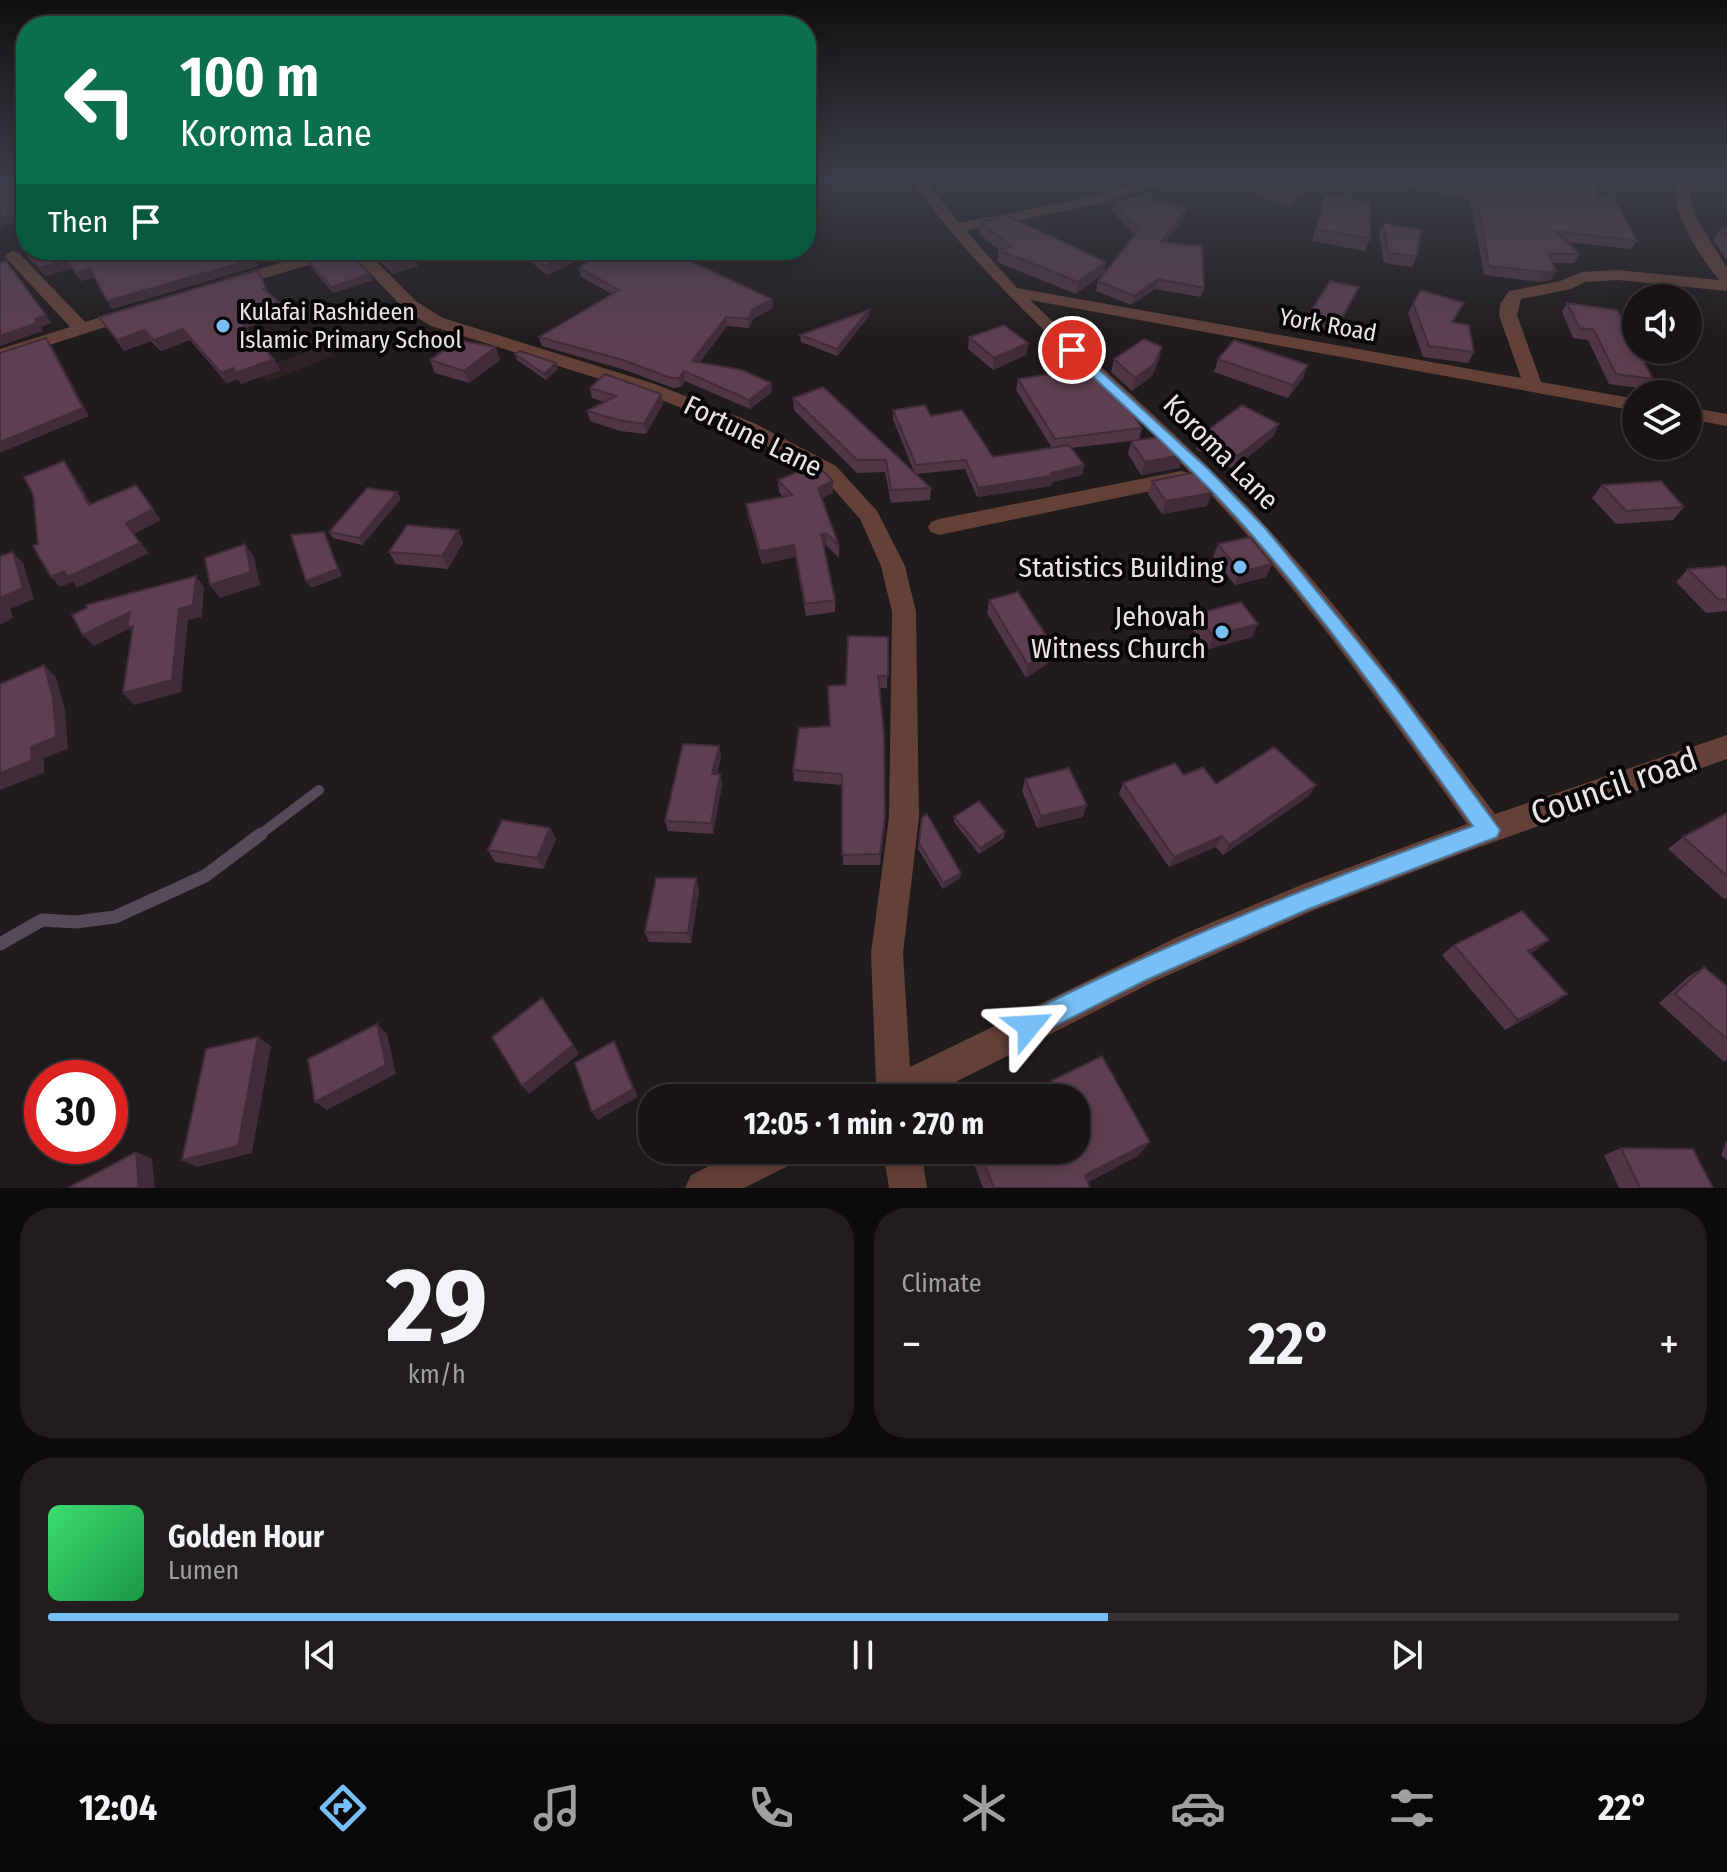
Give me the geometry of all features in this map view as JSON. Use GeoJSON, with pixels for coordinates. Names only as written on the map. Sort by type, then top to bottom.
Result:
{"type":"FeatureCollection","features":[{"type":"Feature","properties":{"kind":"street","name":"Koroma Lane"},"geometry":{"type":"LineString","coordinates":[[957,232],[1011,292],[1203,473],[1259,532],[1325,610],[1489,830]]}},
{"type":"Feature","properties":{"kind":"street"},"geometry":{"type":"LineString","coordinates":[[1698,232],[1727,279]]}},
{"type":"Feature","properties":{"kind":"street"},"geometry":{"type":"LineString","coordinates":[[7,258],[80,327]]}},
{"type":"Feature","properties":{"kind":"street"},"geometry":{"type":"LineString","coordinates":[[210,289],[308,260]]}},
{"type":"Feature","properties":{"kind":"street","name":"Fortune Lane"},"geometry":{"type":"LineString","coordinates":[[366,260],[411,306],[437,322],[648,388],[747,427],[829,471],[869,516],[893,566],[904,612],[904,817],[887,953],[892,1084]]}},
{"type":"Feature","properties":{"kind":"street"},"geometry":{"type":"LineString","coordinates":[[1534,388],[1508,315],[1509,304],[1515,295],[1565,285],[1582,277],[1618,275],[1727,286]]}},
{"type":"Feature","properties":{"kind":"street","name":"York Road"},"geometry":{"type":"LineString","coordinates":[[1011,292],[1622,403]]}},
{"type":"Feature","properties":{"kind":"street"},"geometry":{"type":"LineString","coordinates":[[0,355],[153,306]]}},
{"type":"Feature","properties":{"kind":"street"},"geometry":{"type":"LineString","coordinates":[[1702,416],[1727,420]]}},
{"type":"Feature","properties":{"kind":"street"},"geometry":{"type":"LineString","coordinates":[[939,527],[1203,473]]}},
{"type":"Feature","properties":{"kind":"street","name":"Council road"},"geometry":{"type":"LineString","coordinates":[[917,1084],[1137,972],[1299,901],[1489,830],[1727,747]]}},
{"type":"Feature","properties":{"kind":"street"},"geometry":{"type":"LineString","coordinates":[[704,1188],[753,1164]]}},
{"type":"Feature","properties":{"kind":"street"},"geometry":{"type":"LineString","coordinates":[[904,1164],[908,1188]]}},
{"type":"Feature","properties":{"kind":"shaded area"},"geometry":{"type":"Polygon","coordinates":[[[274,299],[284,314],[267,317],[262,313],[241,321],[254,338],[240,343],[255,370],[324,346],[333,356],[268,382],[255,371],[224,385],[207,354],[186,331],[274,299]]]}},
{"type":"Feature","properties":{"kind":"building"},"geometry":{"type":"Polygon","coordinates":[[[993,232],[1043,232],[1106,262],[1078,282],[999,250],[1011,246],[993,232]]]}},
{"type":"Feature","properties":{"kind":"building"},"geometry":{"type":"Polygon","coordinates":[[[1136,232],[1168,232],[1161,242],[1202,246],[1204,288],[1158,279],[1134,296],[1098,281],[1136,232]]]}},
{"type":"Feature","properties":{"kind":"building"},"geometry":{"type":"Polygon","coordinates":[[[1335,232],[1370,232],[1370,239],[1335,232]]]}},
{"type":"Feature","properties":{"kind":"building"},"geometry":{"type":"Polygon","coordinates":[[[1385,232],[1421,232],[1417,256],[1388,253],[1385,232]]]}},
{"type":"Feature","properties":{"kind":"building"},"geometry":{"type":"Polygon","coordinates":[[[1483,232],[1558,232],[1580,254],[1549,254],[1556,271],[1489,266],[1483,232]]]}},
{"type":"Feature","properties":{"kind":"building"},"geometry":{"type":"Polygon","coordinates":[[[1568,232],[1633,232],[1637,241],[1568,232]]]}},
{"type":"Feature","properties":{"kind":"building"},"geometry":{"type":"Polygon","coordinates":[[[32,260],[66,260],[40,268],[32,260]]]}},
{"type":"Feature","properties":{"kind":"building"},"geometry":{"type":"Polygon","coordinates":[[[66,260],[250,260],[107,301],[90,269],[76,273],[66,260]]]}},
{"type":"Feature","properties":{"kind":"building"},"geometry":{"type":"Polygon","coordinates":[[[307,260],[357,260],[370,274],[331,287],[307,260]]]}},
{"type":"Feature","properties":{"kind":"building"},"geometry":{"type":"Polygon","coordinates":[[[384,260],[405,260],[389,265],[384,260]]]}},
{"type":"Feature","properties":{"kind":"building"},"geometry":{"type":"Polygon","coordinates":[[[537,260],[557,260],[544,266],[537,260]]]}},
{"type":"Feature","properties":{"kind":"building"},"geometry":{"type":"Polygon","coordinates":[[[590,260],[688,260],[772,299],[752,310],[748,319],[726,317],[692,361],[742,370],[771,383],[749,400],[684,371],[679,378],[671,378],[623,360],[539,337],[619,290],[579,268],[590,260]]]}},
{"type":"Feature","properties":{"kind":"building"},"geometry":{"type":"Polygon","coordinates":[[[6,261],[46,315],[35,319],[37,323],[0,336],[0,263],[6,261]]]}},
{"type":"Feature","properties":{"kind":"building"},"geometry":{"type":"Polygon","coordinates":[[[258,270],[266,288],[263,289],[279,302],[237,318],[274,359],[235,373],[234,368],[221,373],[183,329],[154,340],[144,330],[117,340],[99,317],[258,270]]]}},
{"type":"Feature","properties":{"kind":"building"},"geometry":{"type":"Polygon","coordinates":[[[1330,281],[1359,287],[1336,328],[1306,319],[1330,281]]]}},
{"type":"Feature","properties":{"kind":"building"},"geometry":{"type":"Polygon","coordinates":[[[1421,290],[1464,303],[1452,322],[1469,325],[1474,352],[1429,346],[1413,303],[1421,290]]]}},
{"type":"Feature","properties":{"kind":"building"},"geometry":{"type":"Polygon","coordinates":[[[1567,303],[1617,310],[1622,318],[1622,364],[1645,364],[1653,379],[1616,374],[1594,330],[1580,328],[1567,303]]]}},
{"type":"Feature","properties":{"kind":"building"},"geometry":{"type":"Polygon","coordinates":[[[869,310],[837,349],[800,335],[869,310]]]}},
{"type":"Feature","properties":{"kind":"building"},"geometry":{"type":"Polygon","coordinates":[[[1004,325],[1028,343],[994,358],[969,337],[1004,325]]]}},
{"type":"Feature","properties":{"kind":"building"},"geometry":{"type":"Polygon","coordinates":[[[46,338],[83,408],[0,442],[0,353],[46,338]]]}},
{"type":"Feature","properties":{"kind":"building"},"geometry":{"type":"Polygon","coordinates":[[[1144,339],[1162,347],[1155,363],[1135,378],[1114,359],[1144,339]]]}},
{"type":"Feature","properties":{"kind":"building"},"geometry":{"type":"Polygon","coordinates":[[[458,340],[496,347],[464,371],[430,360],[458,340]]]}},
{"type":"Feature","properties":{"kind":"building"},"geometry":{"type":"Polygon","coordinates":[[[1234,340],[1308,365],[1293,385],[1218,359],[1234,340]]]}},
{"type":"Feature","properties":{"kind":"building"},"geometry":{"type":"Polygon","coordinates":[[[520,351],[556,363],[544,374],[515,354],[520,351]]]}},
{"type":"Feature","properties":{"kind":"building"},"geometry":{"type":"Polygon","coordinates":[[[1087,368],[1121,395],[1142,428],[1055,439],[1018,379],[1087,368]]]}},
{"type":"Feature","properties":{"kind":"building"},"geometry":{"type":"Polygon","coordinates":[[[605,374],[661,394],[644,424],[587,411],[616,396],[590,388],[605,374]]]}},
{"type":"Feature","properties":{"kind":"building"},"geometry":{"type":"Polygon","coordinates":[[[823,387],[931,488],[891,490],[886,460],[857,460],[793,398],[823,387]]]}},
{"type":"Feature","properties":{"kind":"building"},"geometry":{"type":"Polygon","coordinates":[[[925,405],[931,416],[962,410],[993,457],[1069,445],[1084,465],[1051,473],[1052,476],[978,488],[966,460],[916,465],[893,410],[925,405]]]}},
{"type":"Feature","properties":{"kind":"building"},"geometry":{"type":"Polygon","coordinates":[[[1242,405],[1279,424],[1238,456],[1200,436],[1242,405]]]}},
{"type":"Feature","properties":{"kind":"building"},"geometry":{"type":"Polygon","coordinates":[[[1165,436],[1177,453],[1180,451],[1183,455],[1145,462],[1131,441],[1165,436]]]}},
{"type":"Feature","properties":{"kind":"building"},"geometry":{"type":"Polygon","coordinates":[[[64,461],[89,505],[136,485],[153,509],[126,523],[140,543],[68,577],[64,571],[51,577],[33,546],[38,544],[33,494],[24,477],[64,461]]]}},
{"type":"Feature","properties":{"kind":"building"},"geometry":{"type":"Polygon","coordinates":[[[816,464],[833,481],[818,488],[839,546],[826,533],[821,534],[835,600],[805,604],[794,545],[760,551],[746,504],[792,495],[778,480],[816,464]]]}},
{"type":"Feature","properties":{"kind":"building"},"geometry":{"type":"Polygon","coordinates":[[[1196,472],[1212,493],[1166,501],[1152,481],[1196,472]]]}},
{"type":"Feature","properties":{"kind":"building"},"geometry":{"type":"Polygon","coordinates":[[[1661,481],[1684,507],[1626,511],[1602,485],[1661,481]]]}},
{"type":"Feature","properties":{"kind":"building"},"geometry":{"type":"Polygon","coordinates":[[[367,488],[397,492],[359,538],[329,532],[367,488]]]}},
{"type":"Feature","properties":{"kind":"building"},"geometry":{"type":"Polygon","coordinates":[[[407,525],[458,530],[442,556],[389,552],[407,525]]]}},
{"type":"Feature","properties":{"kind":"building"},"geometry":{"type":"Polygon","coordinates":[[[324,532],[338,569],[306,581],[291,535],[324,532]]]}},
{"type":"Feature","properties":{"kind":"building"},"geometry":{"type":"Polygon","coordinates":[[[1250,537],[1272,564],[1240,572],[1218,544],[1250,537]]]}},
{"type":"Feature","properties":{"kind":"building"},"geometry":{"type":"Polygon","coordinates":[[[245,544],[251,572],[210,585],[205,558],[245,544]]]}},
{"type":"Feature","properties":{"kind":"building"},"geometry":{"type":"Polygon","coordinates":[[[13,552],[23,588],[0,598],[0,556],[13,552]]]}},
{"type":"Feature","properties":{"kind":"building"},"geometry":{"type":"Polygon","coordinates":[[[1725,566],[1727,599],[1719,600],[1688,569],[1725,566]]]}},
{"type":"Feature","properties":{"kind":"building"},"geometry":{"type":"Polygon","coordinates":[[[196,576],[193,605],[179,609],[172,680],[123,693],[133,626],[127,628],[130,612],[83,635],[72,615],[87,608],[86,605],[196,576]]]}},
{"type":"Feature","properties":{"kind":"building"},"geometry":{"type":"Polygon","coordinates":[[[1018,592],[1054,648],[1028,665],[989,600],[1018,592]]]}},
{"type":"Feature","properties":{"kind":"building"},"geometry":{"type":"Polygon","coordinates":[[[1241,602],[1258,624],[1213,636],[1196,614],[1241,602]]]}},
{"type":"Feature","properties":{"kind":"building"},"geometry":{"type":"Polygon","coordinates":[[[848,636],[888,637],[888,676],[878,676],[884,733],[885,816],[880,854],[842,855],[842,774],[793,770],[799,728],[830,726],[828,686],[846,685],[848,636]]]}},
{"type":"Feature","properties":{"kind":"building"},"geometry":{"type":"Polygon","coordinates":[[[44,665],[53,698],[56,737],[31,747],[31,761],[0,773],[0,684],[44,665]]]}},
{"type":"Feature","properties":{"kind":"building"},"geometry":{"type":"Polygon","coordinates":[[[683,744],[719,746],[712,774],[720,774],[711,823],[665,821],[683,744]]]}},
{"type":"Feature","properties":{"kind":"building"},"geometry":{"type":"Polygon","coordinates":[[[1274,747],[1316,785],[1229,845],[1222,836],[1174,857],[1123,783],[1175,763],[1184,775],[1203,767],[1216,784],[1274,747]]]}},
{"type":"Feature","properties":{"kind":"building"},"geometry":{"type":"Polygon","coordinates":[[[1069,768],[1087,805],[1041,816],[1025,779],[1069,768]]]}},
{"type":"Feature","properties":{"kind":"building"},"geometry":{"type":"Polygon","coordinates":[[[979,801],[1005,832],[980,848],[954,817],[979,801]]]}},
{"type":"Feature","properties":{"kind":"building"},"geometry":{"type":"Polygon","coordinates":[[[1727,813],[1727,876],[1683,837],[1727,813]]]}},
{"type":"Feature","properties":{"kind":"building"},"geometry":{"type":"Polygon","coordinates":[[[927,814],[961,873],[943,883],[919,843],[922,817],[927,814]]]}},
{"type":"Feature","properties":{"kind":"building"},"geometry":{"type":"Polygon","coordinates":[[[502,820],[550,828],[537,858],[488,850],[502,820]]]}},
{"type":"Feature","properties":{"kind":"building"},"geometry":{"type":"Polygon","coordinates":[[[656,878],[696,878],[688,933],[645,932],[656,878]]]}},
{"type":"Feature","properties":{"kind":"building"},"geometry":{"type":"Polygon","coordinates":[[[1522,911],[1549,940],[1528,951],[1567,994],[1518,1020],[1454,945],[1522,911]]]}},
{"type":"Feature","properties":{"kind":"building"},"geometry":{"type":"Polygon","coordinates":[[[1704,967],[1727,986],[1727,1039],[1675,994],[1704,967]]]}},
{"type":"Feature","properties":{"kind":"building"},"geometry":{"type":"Polygon","coordinates":[[[542,998],[573,1045],[522,1086],[492,1037],[542,998]]]}},
{"type":"Feature","properties":{"kind":"building"},"geometry":{"type":"Polygon","coordinates":[[[377,1024],[386,1065],[315,1102],[308,1059],[377,1024]]]}},
{"type":"Feature","properties":{"kind":"building"},"geometry":{"type":"Polygon","coordinates":[[[258,1037],[238,1146],[182,1160],[206,1049],[258,1037]]]}},
{"type":"Feature","properties":{"kind":"building"},"geometry":{"type":"Polygon","coordinates":[[[614,1041],[633,1089],[592,1112],[575,1063],[614,1041]]]}},
{"type":"Feature","properties":{"kind":"building"},"geometry":{"type":"Polygon","coordinates":[[[1102,1056],[1150,1142],[1085,1175],[1090,1188],[994,1188],[985,1164],[1090,1164],[1090,1084],[1053,1084],[1051,1081],[1102,1056]]]}},
{"type":"Feature","properties":{"kind":"building"},"geometry":{"type":"Polygon","coordinates":[[[1621,1148],[1693,1149],[1713,1188],[1640,1188],[1621,1148]]]}},
{"type":"Feature","properties":{"kind":"building"},"geometry":{"type":"Polygon","coordinates":[[[136,1152],[139,1188],[69,1188],[113,1164],[128,1164],[128,1156],[136,1152]]]}},
{"type":"Feature","properties":{"kind":"waterway"},"geometry":{"type":"LineString","coordinates":[[258,836],[319,790]]}},
{"type":"Feature","properties":{"kind":"waterway"},"geometry":{"type":"LineString","coordinates":[[0,944],[42,920],[76,922],[115,917],[205,876],[261,834]]}},
{"type":"Feature","properties":{"kind":"place","name":"Kulafai Rashideen Islamic Primary School"},"geometry":{"type":"Point","coordinates":[223,326]}},
{"type":"Feature","properties":{"kind":"place","name":"Statistics Building"},"geometry":{"type":"Point","coordinates":[1240,567]}},
{"type":"Feature","properties":{"kind":"place","name":"Jehovah Witness Church"},"geometry":{"type":"Point","coordinates":[1222,632]}},
{"type":"Feature","properties":{"kind":"route"},"geometry":{"type":"LineString","coordinates":[[1029,1026],[1137,972],[1299,901],[1489,830],[1325,610],[1259,532],[1203,473],[1072,350]]}}]}
